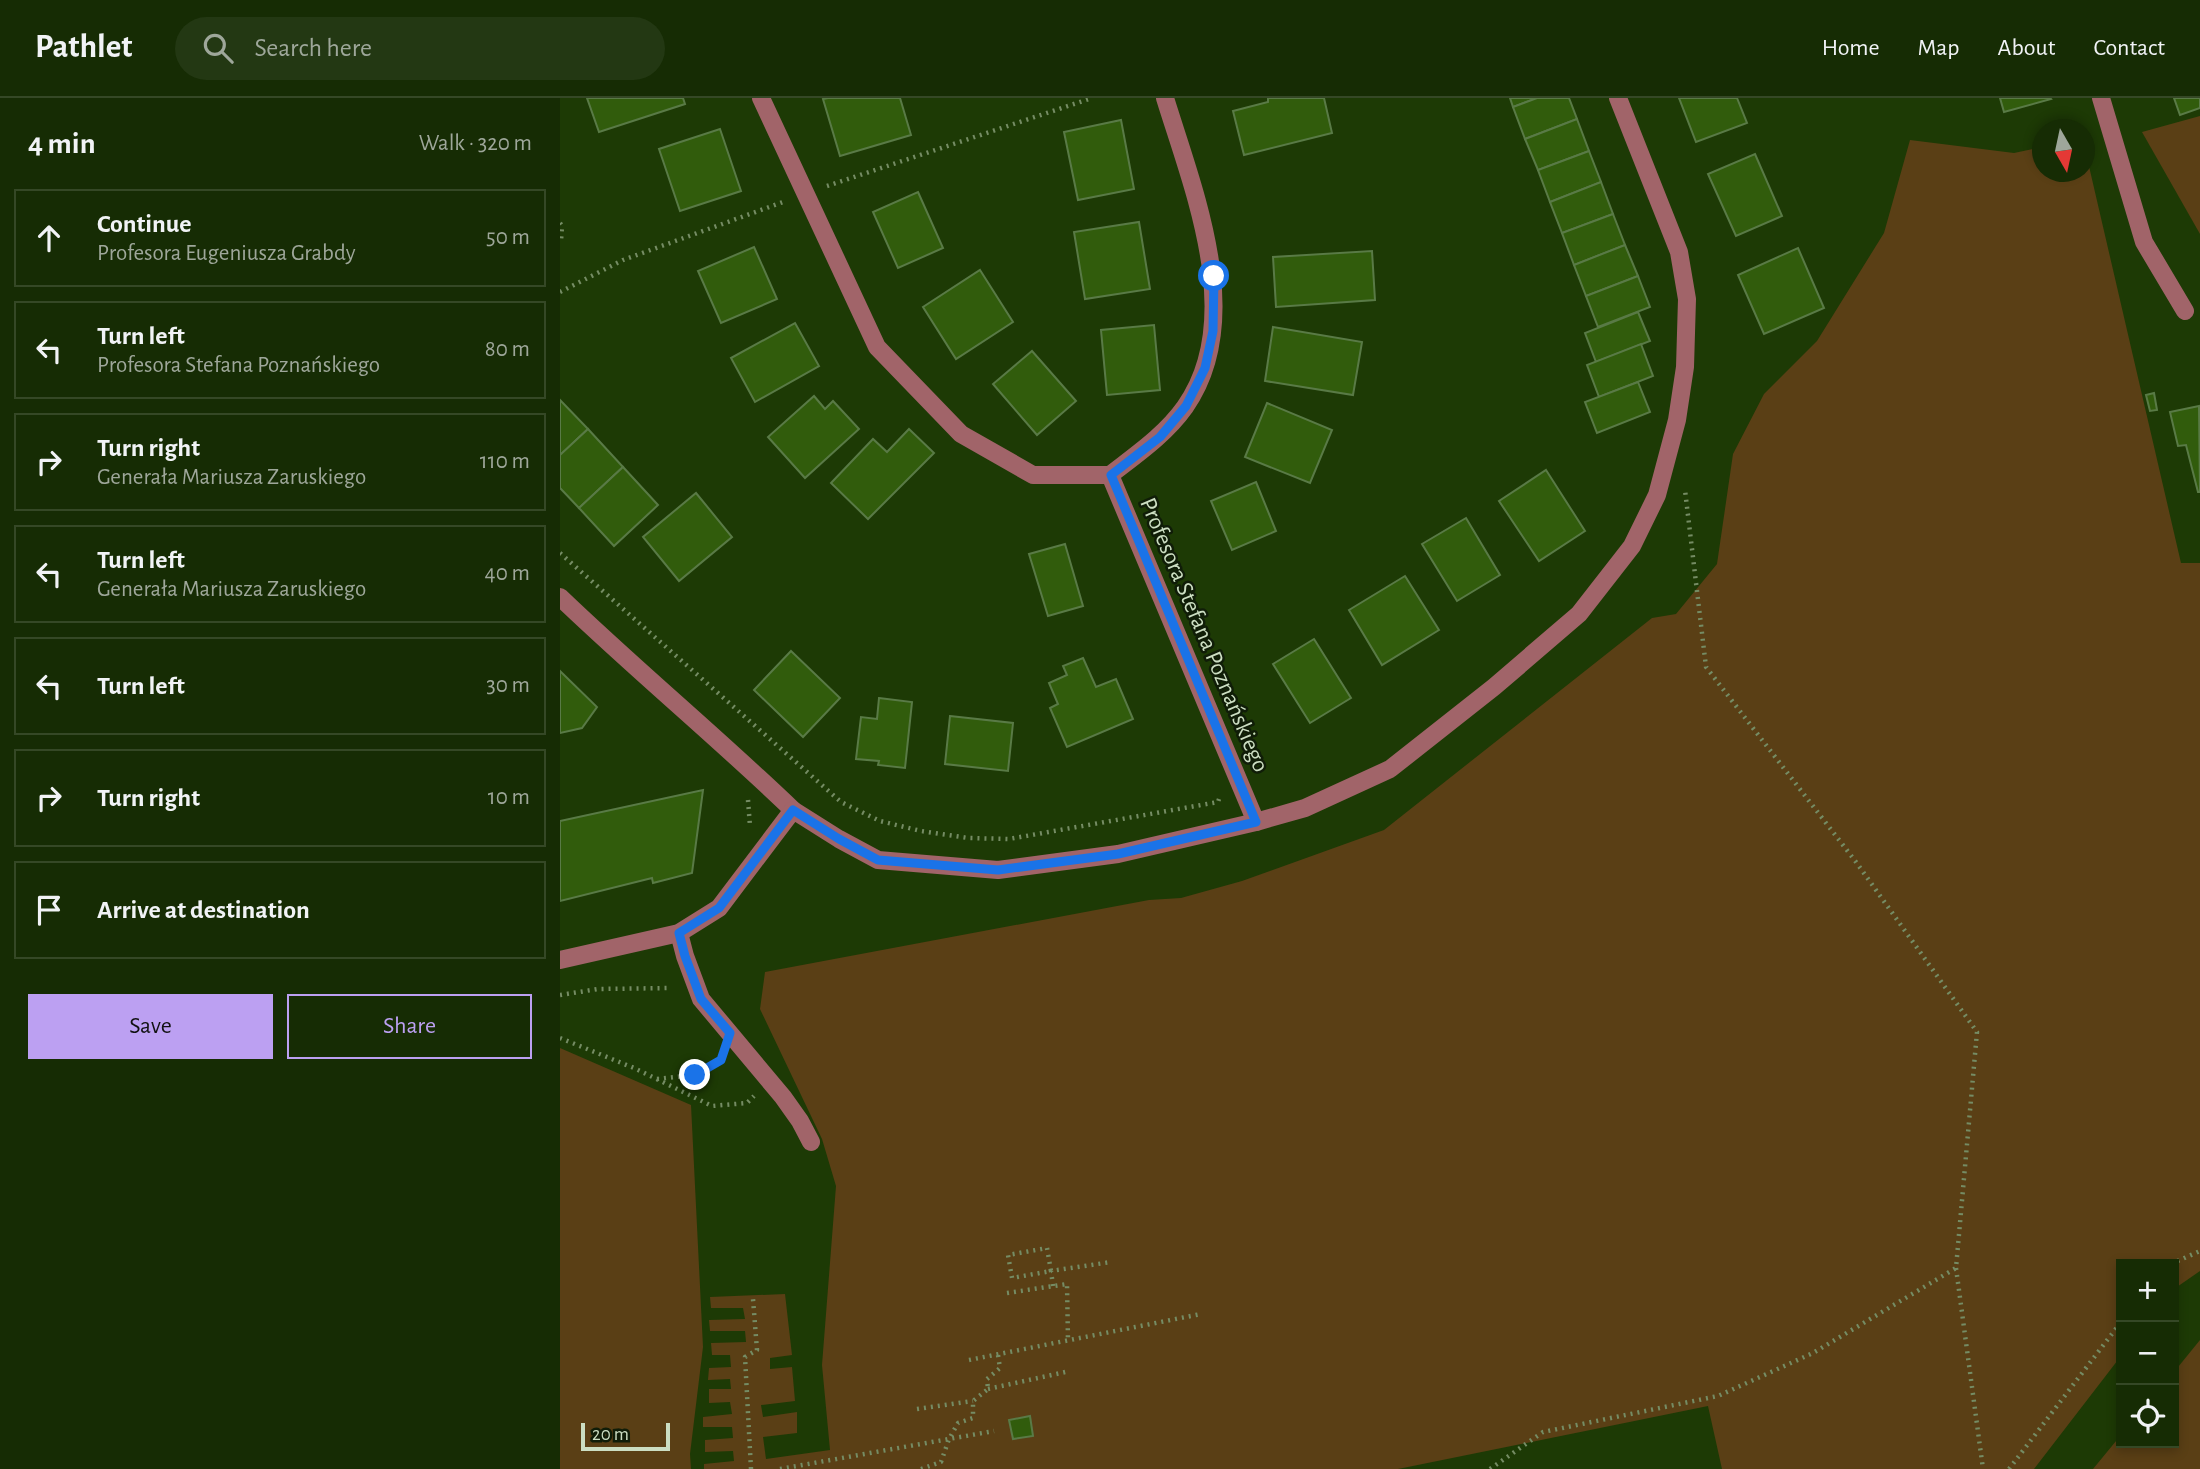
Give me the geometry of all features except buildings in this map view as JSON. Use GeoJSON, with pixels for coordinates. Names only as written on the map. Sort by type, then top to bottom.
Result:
{"type":"FeatureCollection","features":[{"type":"Feature","properties":{"kind":"street"},"geometry":{"type":"LineString","coordinates":[[761,98],[877,347],[961,434],[1033,475],[1111,475],[1160,437],[1186,406],[1205,368],[1213,331],[1214,276],[1195,196],[1165,98]]}},
{"type":"Feature","properties":{"kind":"street"},"geometry":{"type":"LineString","coordinates":[[560,597],[622,657],[745,764],[793,810],[878,860],[998,870],[1118,854],[1305,808],[1390,769],[1494,687],[1579,614],[1632,546],[1657,495],[1677,420],[1685,367],[1687,299],[1679,252],[1618,98]]}},
{"type":"Feature","properties":{"kind":"street"},"geometry":{"type":"LineString","coordinates":[[2101,98],[2144,242],[2185,311]]}},
{"type":"Feature","properties":{"kind":"street","name":"Profesora Stefana Poznańskiego"},"geometry":{"type":"LineString","coordinates":[[1111,475],[1256,822]]}},
{"type":"Feature","properties":{"kind":"street"},"geometry":{"type":"LineString","coordinates":[[560,960],[679,933],[719,908],[793,810]]}},
{"type":"Feature","properties":{"kind":"street"},"geometry":{"type":"LineString","coordinates":[[679,933],[701,999],[800,1121],[811,1142]]}},
{"type":"Feature","properties":{"kind":"path"},"geometry":{"type":"LineString","coordinates":[[823,188],[1093,98]]}},
{"type":"Feature","properties":{"kind":"path"},"geometry":{"type":"LineString","coordinates":[[560,292],[623,260],[791,199]]}},
{"type":"Feature","properties":{"kind":"path"},"geometry":{"type":"LineString","coordinates":[[560,223],[561,241]]}},
{"type":"Feature","properties":{"kind":"path"},"geometry":{"type":"LineString","coordinates":[[1684,487],[1706,667],[1856,862],[1977,1032],[1956,1268],[1983,1469]]}},
{"type":"Feature","properties":{"kind":"path"},"geometry":{"type":"LineString","coordinates":[[560,553],[841,802],[880,821],[968,838],[1009,839],[1218,802],[1222,789]]}},
{"type":"Feature","properties":{"kind":"path"},"geometry":{"type":"LineString","coordinates":[[746,790],[751,831]]}},
{"type":"Feature","properties":{"kind":"path"},"geometry":{"type":"LineString","coordinates":[[560,995],[598,989],[668,987],[701,999]]}},
{"type":"Feature","properties":{"kind":"path"},"geometry":{"type":"LineString","coordinates":[[657,1079],[695,1075],[721,1060],[730,1033]]}},
{"type":"Feature","properties":{"kind":"path"},"geometry":{"type":"LineString","coordinates":[[560,1038],[657,1079],[712,1106],[747,1103],[769,1081]]}},
{"type":"Feature","properties":{"kind":"path"},"geometry":{"type":"LineString","coordinates":[[1053,1286],[1051,1271],[1047,1248],[1008,1255],[1012,1278],[1051,1271],[1111,1262]]}},
{"type":"Feature","properties":{"kind":"path"},"geometry":{"type":"LineString","coordinates":[[2179,1260],[2200,1251]]}},
{"type":"Feature","properties":{"kind":"path"},"geometry":{"type":"LineString","coordinates":[[1490,1469],[1544,1432],[1718,1396],[1813,1353],[1956,1268]]}},
{"type":"Feature","properties":{"kind":"path"},"geometry":{"type":"LineString","coordinates":[[1007,1293],[1067,1284],[1068,1341]]}},
{"type":"Feature","properties":{"kind":"path"},"geometry":{"type":"LineString","coordinates":[[751,1469],[745,1357],[757,1350],[753,1299]]}},
{"type":"Feature","properties":{"kind":"path"},"geometry":{"type":"LineString","coordinates":[[969,1360],[1201,1314]]}},
{"type":"Feature","properties":{"kind":"path"},"geometry":{"type":"LineString","coordinates":[[2009,1469],[2116,1329]]}},
{"type":"Feature","properties":{"kind":"path"},"geometry":{"type":"LineString","coordinates":[[988,1390],[987,1379],[1000,1368],[998,1355]]}},
{"type":"Feature","properties":{"kind":"path"},"geometry":{"type":"LineString","coordinates":[[917,1409],[973,1401],[988,1390],[1070,1371]]}},
{"type":"Feature","properties":{"kind":"path"},"geometry":{"type":"LineString","coordinates":[[921,1469],[941,1462],[958,1423],[973,1418],[973,1401]]}},
{"type":"Feature","properties":{"kind":"path"},"geometry":{"type":"LineString","coordinates":[[780,1469],[994,1431]]}},
{"type":"Feature","properties":{"kind":"shaded area"},"geometry":{"type":"Polygon","coordinates":[[[2200,116],[2200,234],[2142,132],[2200,116]]]}},
{"type":"Feature","properties":{"kind":"shaded area"},"geometry":{"type":"Polygon","coordinates":[[[1910,140],[2014,153],[2032,149],[2032,182],[2093,182],[2181,563],[2200,563],[2200,1271],[2179,1286],[2179,1259],[2116,1259],[2116,1362],[2034,1469],[1722,1469],[1708,1406],[1398,1469],[704,1469],[704,1464],[734,1461],[733,1451],[705,1452],[705,1440],[733,1438],[732,1427],[703,1427],[703,1417],[732,1414],[730,1402],[709,1403],[709,1389],[731,1389],[730,1379],[708,1380],[709,1368],[731,1367],[730,1355],[712,1355],[711,1343],[746,1342],[745,1331],[710,1331],[709,1320],[745,1319],[743,1308],[711,1308],[710,1297],[785,1294],[792,1355],[770,1358],[770,1369],[792,1367],[795,1401],[761,1405],[763,1417],[797,1412],[797,1433],[763,1437],[766,1459],[830,1450],[822,1365],[836,1186],[822,1139],[760,1009],[765,972],[1149,900],[1181,898],[1242,881],[1384,830],[1652,618],[1676,614],[1717,564],[1733,454],[1764,394],[1817,341],[1884,233],[1910,140]]]}},
{"type":"Feature","properties":{"kind":"shaded area"},"geometry":{"type":"Polygon","coordinates":[[[560,1048],[691,1105],[703,1347],[690,1454],[691,1469],[560,1469],[560,1048]]]}},
{"type":"Feature","properties":{"kind":"shaded area"},"geometry":{"type":"Polygon","coordinates":[[[2200,1340],[2200,1469],[2093,1469],[2116,1441],[2116,1448],[2179,1448],[2179,1366],[2200,1340]]]}},
{"type":"Feature","properties":{"kind":"route"},"geometry":{"type":"LineString","coordinates":[[695,1075],[721,1060],[730,1033],[701,999],[679,933],[719,908],[793,810],[878,860],[998,870],[1118,854],[1256,822],[1111,475],[1160,437],[1186,406],[1205,368],[1213,331],[1214,276]]}}]}
